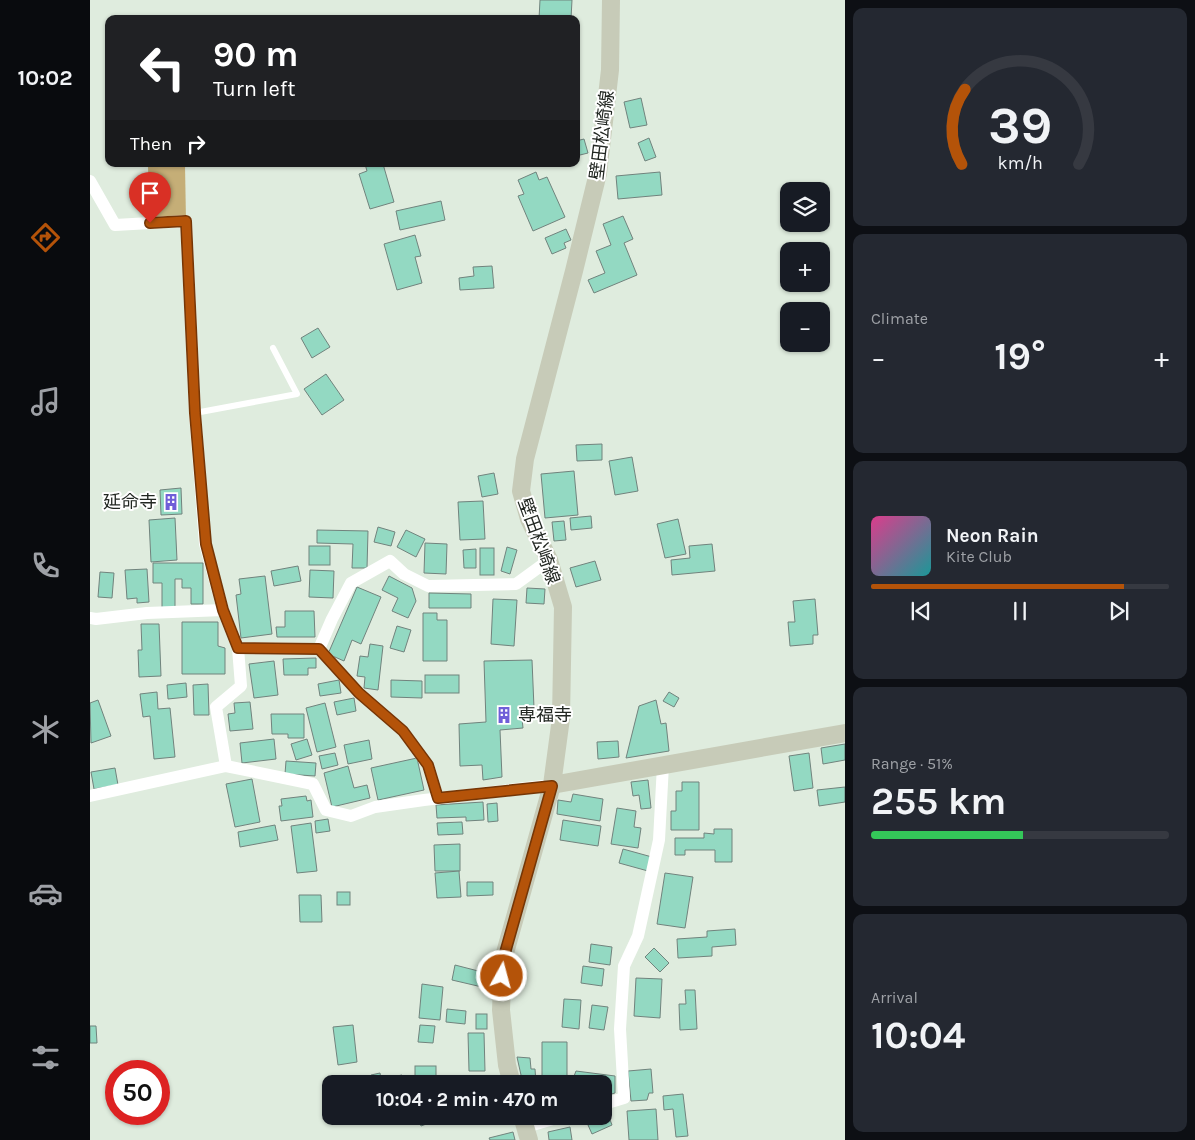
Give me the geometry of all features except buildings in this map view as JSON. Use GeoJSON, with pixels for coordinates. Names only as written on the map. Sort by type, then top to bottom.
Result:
{"type":"FeatureCollection","features":[{"type":"Feature","properties":{"kind":"main road","name":"壁田松崎線"},"geometry":{"type":"LineString","coordinates":[[510,1075],[501,1010],[503,960],[552,786],[561,718],[563,608],[549,560],[529,519],[521,492],[525,458],[598,174],[610,70],[611,0]]}},
{"type":"Feature","properties":{"kind":"main road"},"geometry":{"type":"LineString","coordinates":[[552,786],[845,733]]}},
{"type":"Feature","properties":{"kind":"street"},"geometry":{"type":"LineString","coordinates":[[90,181],[115,225],[186,221],[195,413],[206,544],[223,610],[238,648],[241,686],[216,707],[226,766]]}},
{"type":"Feature","properties":{"kind":"street"},"geometry":{"type":"LineString","coordinates":[[319,649],[351,583],[390,561],[404,574],[428,586],[516,584],[549,560]]}},
{"type":"Feature","properties":{"kind":"street"},"geometry":{"type":"LineString","coordinates":[[90,618],[96,619],[146,613],[223,610]]}},
{"type":"Feature","properties":{"kind":"street"},"geometry":{"type":"LineString","coordinates":[[238,648],[319,649],[359,693],[403,731],[428,765],[438,798]]}},
{"type":"Feature","properties":{"kind":"street"},"geometry":{"type":"LineString","coordinates":[[612,1102],[624,1098],[620,1029],[624,966],[638,936],[659,840],[663,765]]}},
{"type":"Feature","properties":{"kind":"street"},"geometry":{"type":"LineString","coordinates":[[90,796],[226,766],[314,784],[326,810],[351,816],[375,807],[438,798],[552,786]]}},
{"type":"Feature","properties":{"kind":"lane"},"geometry":{"type":"LineString","coordinates":[[195,413],[297,394],[272,348]]}},
{"type":"Feature","properties":{"kind":"shaded area"},"geometry":{"type":"Polygon","coordinates":[[[148,167],[185,167],[186,221],[150,223],[148,167]]]}},
{"type":"Feature","properties":{"kind":"place","name":"延命寺"},"geometry":{"type":"Point","coordinates":[171,502]}},
{"type":"Feature","properties":{"kind":"place","name":"専福寺"},"geometry":{"type":"Point","coordinates":[504,715]}},
{"type":"Feature","properties":{"kind":"route"},"geometry":{"type":"LineString","coordinates":[[150,223],[186,221],[195,413],[206,544],[223,610],[238,648],[319,649],[359,693],[403,731],[428,765],[438,798],[552,786],[503,960],[502,976]]}}]}
